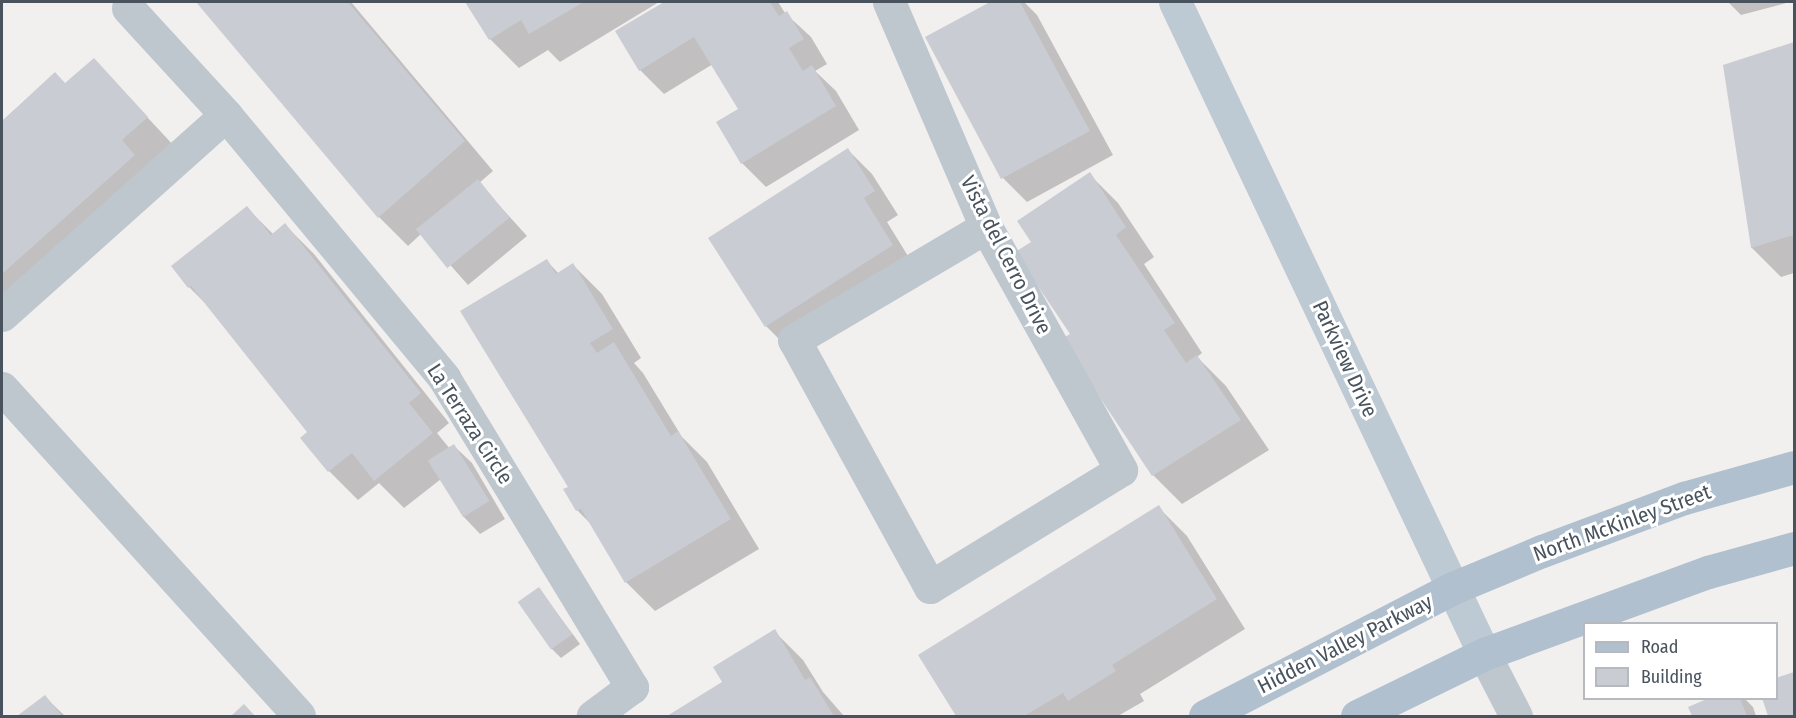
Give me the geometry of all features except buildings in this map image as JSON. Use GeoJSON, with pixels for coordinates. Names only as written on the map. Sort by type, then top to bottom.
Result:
{"type":"FeatureCollection","features":[{"type":"Feature","properties":{"kind":"main road","name":"North McKinley Street"},"geometry":{"type":"LineString","coordinates":[[1454,588],[1542,550],[1684,498],[1794,467]]}},
{"type":"Feature","properties":{"kind":"main road"},"geometry":{"type":"LineString","coordinates":[[1357,717],[1484,654],[1708,572],[1794,548]]}},
{"type":"Feature","properties":{"kind":"main road","name":"Hidden Valley Parkway"},"geometry":{"type":"LineString","coordinates":[[1205,717],[1454,588]]}},
{"type":"Feature","properties":{"kind":"street","name":"Vista del Cerro Drive"},"geometry":{"type":"LineString","coordinates":[[889,2],[986,227],[1121,470],[930,587],[794,340],[986,227]]}},
{"type":"Feature","properties":{"kind":"street","name":"Parkview Drive"},"geometry":{"type":"LineString","coordinates":[[1175,2],[1516,717]]}},
{"type":"Feature","properties":{"kind":"street","name":"La Terraza Circle"},"geometry":{"type":"LineString","coordinates":[[128,8],[226,115],[444,378],[633,687],[593,717]]}},
{"type":"Feature","properties":{"kind":"street"},"geometry":{"type":"LineString","coordinates":[[2,315],[226,115]]}},
{"type":"Feature","properties":{"kind":"street"},"geometry":{"type":"LineString","coordinates":[[2,388],[298,717]]}}]}
